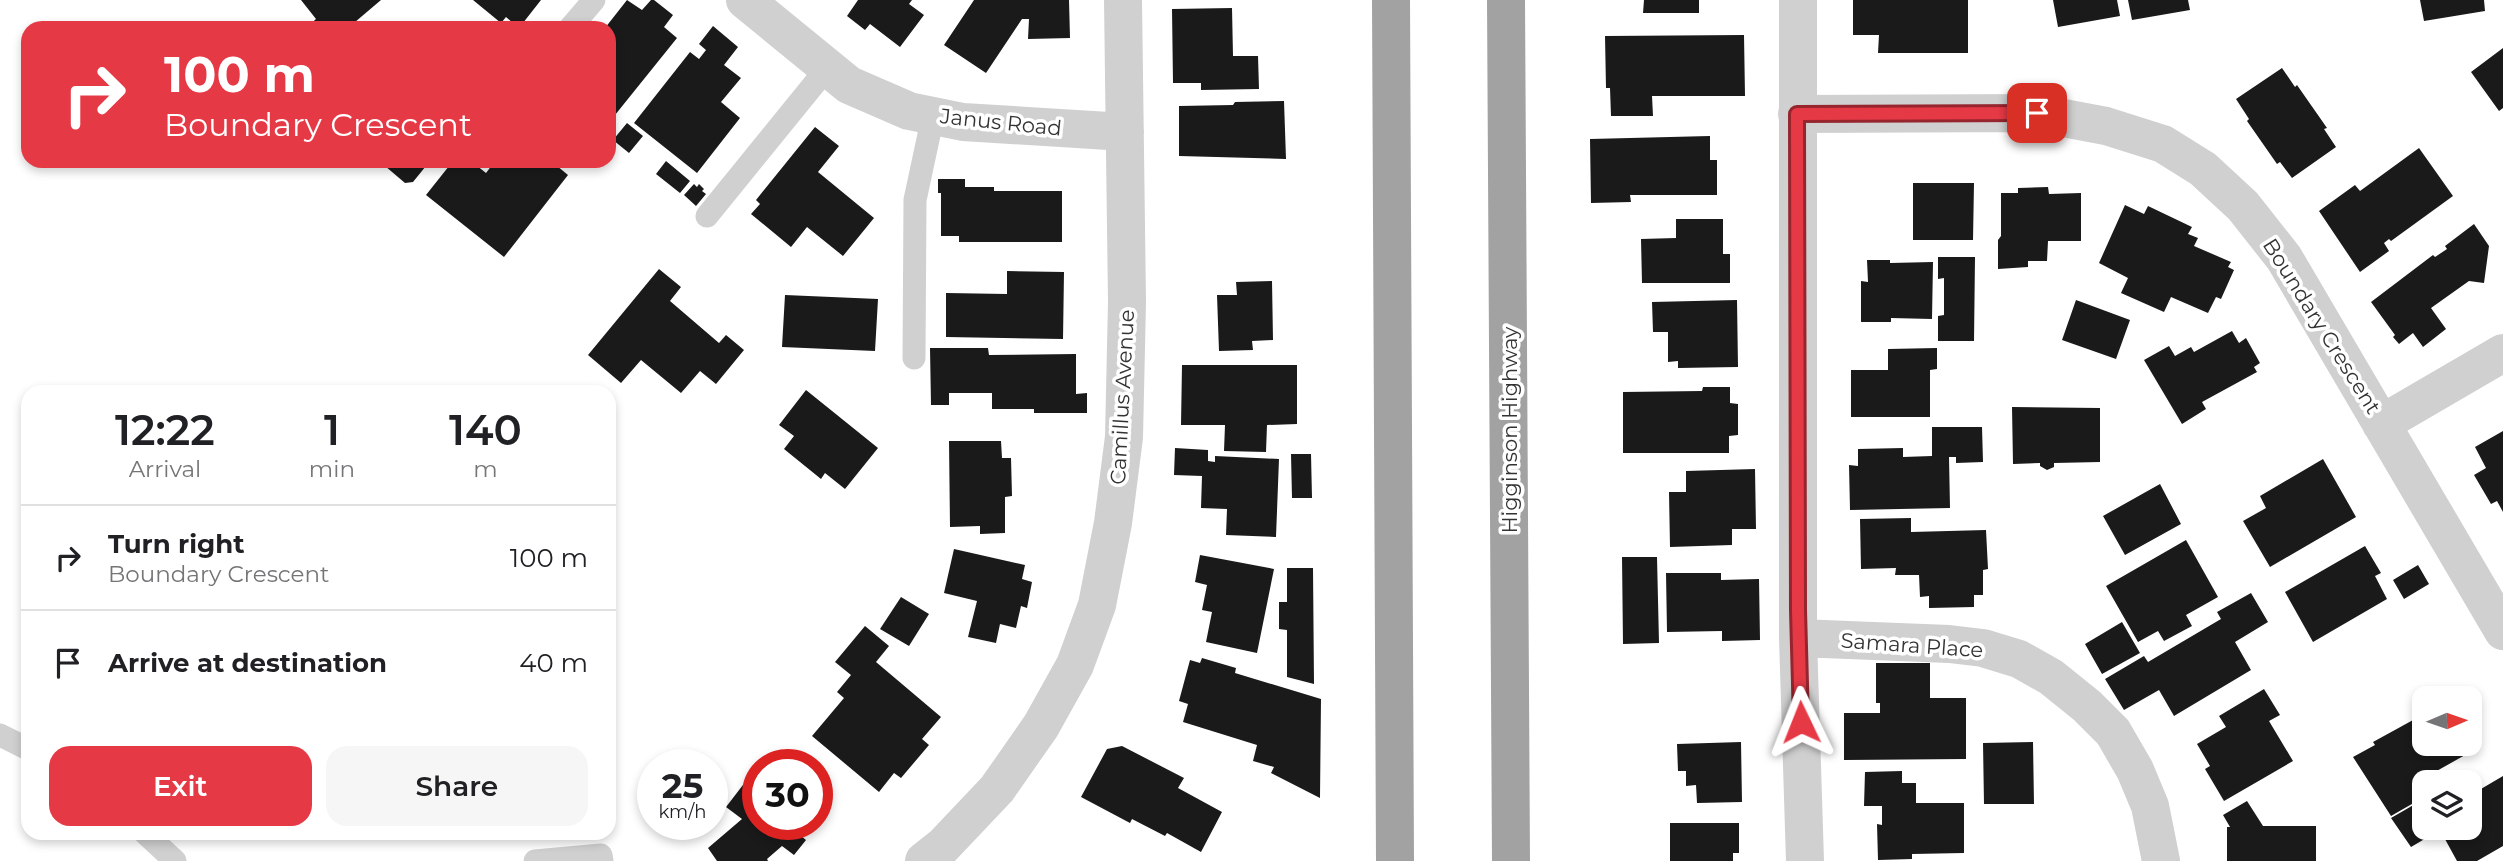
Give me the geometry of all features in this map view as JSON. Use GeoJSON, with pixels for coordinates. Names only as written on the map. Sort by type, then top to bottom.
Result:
{"type":"FeatureCollection","features":[{"type":"Feature","properties":{"kind":"highway"},"geometry":{"type":"LineString","coordinates":[[1391,0],[1395,861]]}},
{"type":"Feature","properties":{"kind":"highway","name":"Higginson Highway"},"geometry":{"type":"LineString","coordinates":[[1506,0],[1511,861]]}},
{"type":"Feature","properties":{"kind":"street","name":"Janus Road"},"geometry":{"type":"LineString","coordinates":[[745,0],[849,85],[909,111],[963,122],[1125,132]]}},
{"type":"Feature","properties":{"kind":"street","name":"Camillus Avenue"},"geometry":{"type":"LineString","coordinates":[[924,861],[943,846],[997,789],[1041,726],[1075,665],[1097,604],[1114,523],[1124,437],[1126,302],[1123,0]]}},
{"type":"Feature","properties":{"kind":"street"},"geometry":{"type":"LineString","coordinates":[[1798,0],[1798,638],[1805,861]]}},
{"type":"Feature","properties":{"kind":"street","name":"Boundary Crescent"},"geometry":{"type":"LineString","coordinates":[[1797,114],[2037,113],[2106,126],[2163,144],[2203,169],[2243,206],[2284,258],[2503,631]]}},
{"type":"Feature","properties":{"kind":"street"},"geometry":{"type":"LineString","coordinates":[[2381,424],[2503,353]]}},
{"type":"Feature","properties":{"kind":"street","name":"Samara Place"},"geometry":{"type":"LineString","coordinates":[[1798,638],[1949,644],[1983,648],[2019,659],[2051,677],[2087,706],[2113,732],[2150,806],[2161,861]]}},
{"type":"Feature","properties":{"kind":"lane"},"geometry":{"type":"LineString","coordinates":[[576,21],[594,0]]}},
{"type":"Feature","properties":{"kind":"lane"},"geometry":{"type":"LineString","coordinates":[[707,216],[828,67]]}},
{"type":"Feature","properties":{"kind":"lane"},"geometry":{"type":"LineString","coordinates":[[914,358],[915,200],[933,116]]}},
{"type":"Feature","properties":{"kind":"lane"},"geometry":{"type":"LineString","coordinates":[[0,735],[21,745]]}},
{"type":"Feature","properties":{"kind":"lane"},"geometry":{"type":"LineString","coordinates":[[152,840],[175,861]]}},
{"type":"Feature","properties":{"kind":"lane"},"geometry":{"type":"LineString","coordinates":[[536,861],[601,855],[602,861]]}},
{"type":"Feature","properties":{"kind":"building"},"geometry":{"type":"Polygon","coordinates":[[[301,0],[381,0],[356,21],[314,21],[316,19],[301,0]]]}},
{"type":"Feature","properties":{"kind":"building"},"geometry":{"type":"Polygon","coordinates":[[[473,0],[541,0],[524,21],[511,21],[506,17],[499,21],[473,0]]]}},
{"type":"Feature","properties":{"kind":"building"},"geometry":{"type":"Polygon","coordinates":[[[627,0],[642,10],[654,0],[673,15],[664,27],[677,38],[616,114],[616,21],[610,21],[627,0]]]}},
{"type":"Feature","properties":{"kind":"building"},"geometry":{"type":"Polygon","coordinates":[[[858,0],[912,0],[909,4],[924,15],[900,47],[870,24],[865,30],[847,16],[858,0]]]}},
{"type":"Feature","properties":{"kind":"building"},"geometry":{"type":"Polygon","coordinates":[[[974,0],[1069,0],[1070,38],[1028,39],[1029,19],[1022,19],[986,73],[944,45],[974,0]]]}},
{"type":"Feature","properties":{"kind":"building"},"geometry":{"type":"Polygon","coordinates":[[[1644,0],[1699,0],[1699,13],[1643,13],[1644,0]]]}},
{"type":"Feature","properties":{"kind":"building"},"geometry":{"type":"Polygon","coordinates":[[[1853,0],[1968,0],[1968,53],[1878,53],[1879,35],[1853,35],[1853,0]]]}},
{"type":"Feature","properties":{"kind":"building"},"geometry":{"type":"Polygon","coordinates":[[[2053,0],[2117,0],[2120,16],[2058,27],[2053,0]]]}},
{"type":"Feature","properties":{"kind":"building"},"geometry":{"type":"Polygon","coordinates":[[[2128,0],[2188,0],[2190,10],[2132,20],[2128,0]]]}},
{"type":"Feature","properties":{"kind":"building"},"geometry":{"type":"Polygon","coordinates":[[[2420,0],[2484,0],[2485,11],[2424,21],[2420,0]]]}},
{"type":"Feature","properties":{"kind":"building"},"geometry":{"type":"Polygon","coordinates":[[[1232,8],[1233,56],[1258,56],[1259,89],[1201,90],[1201,83],[1173,83],[1172,9],[1232,8]]]}},
{"type":"Feature","properties":{"kind":"building"},"geometry":{"type":"Polygon","coordinates":[[[713,26],[738,47],[724,65],[741,78],[721,102],[740,118],[697,173],[634,123],[690,52],[699,59],[706,50],[699,44],[713,26]]]}},
{"type":"Feature","properties":{"kind":"building"},"geometry":{"type":"Polygon","coordinates":[[[1744,35],[1745,96],[1652,96],[1653,116],[1611,116],[1610,88],[1606,88],[1605,36],[1744,35]]]}},
{"type":"Feature","properties":{"kind":"building"},"geometry":{"type":"Polygon","coordinates":[[[2503,48],[2503,108],[2499,111],[2471,72],[2503,48]]]}},
{"type":"Feature","properties":{"kind":"building"},"geometry":{"type":"Polygon","coordinates":[[[2282,68],[2327,128],[2324,129],[2336,147],[2292,178],[2280,162],[2277,164],[2247,121],[2249,119],[2236,99],[2282,68]]]}},
{"type":"Feature","properties":{"kind":"building"},"geometry":{"type":"Polygon","coordinates":[[[1284,101],[1286,159],[1179,156],[1179,106],[1284,101]]]}},
{"type":"Feature","properties":{"kind":"building"},"geometry":{"type":"Polygon","coordinates":[[[627,123],[643,136],[629,153],[616,142],[616,136],[627,123]]]}},
{"type":"Feature","properties":{"kind":"building"},"geometry":{"type":"Polygon","coordinates":[[[815,127],[839,146],[818,172],[874,218],[843,256],[807,227],[791,247],[751,214],[760,204],[756,200],[815,127]]]}},
{"type":"Feature","properties":{"kind":"building"},"geometry":{"type":"Polygon","coordinates":[[[1710,136],[1710,160],[1717,160],[1717,195],[1630,195],[1631,202],[1591,203],[1590,139],[1710,136]]]}},
{"type":"Feature","properties":{"kind":"building"},"geometry":{"type":"Polygon","coordinates":[[[2419,148],[2453,196],[2391,241],[2389,239],[2384,243],[2389,251],[2360,272],[2319,211],[2355,185],[2360,191],[2419,148]]]}},
{"type":"Feature","properties":{"kind":"building"},"geometry":{"type":"Polygon","coordinates":[[[666,161],[690,181],[680,193],[656,174],[666,161]]]}},
{"type":"Feature","properties":{"kind":"building"},"geometry":{"type":"Polygon","coordinates":[[[387,168],[424,168],[413,182],[405,183],[387,168]]]}},
{"type":"Feature","properties":{"kind":"building"},"geometry":{"type":"Polygon","coordinates":[[[447,168],[480,168],[486,173],[490,168],[560,168],[568,175],[504,257],[426,195],[447,168]]]}},
{"type":"Feature","properties":{"kind":"building"},"geometry":{"type":"Polygon","coordinates":[[[938,179],[965,179],[965,187],[994,187],[994,191],[1062,191],[1062,242],[959,242],[959,236],[941,236],[941,193],[938,193],[938,179]]]}},
{"type":"Feature","properties":{"kind":"building"},"geometry":{"type":"Polygon","coordinates":[[[1913,183],[1974,183],[1973,240],[1913,240],[1913,183]]]}},
{"type":"Feature","properties":{"kind":"building"},"geometry":{"type":"Polygon","coordinates":[[[694,184],[697,187],[699,184],[706,194],[696,206],[684,195],[694,184]]]}},
{"type":"Feature","properties":{"kind":"building"},"geometry":{"type":"Polygon","coordinates":[[[2048,187],[2049,194],[2081,193],[2081,241],[2048,241],[2047,261],[2028,261],[2028,267],[1998,269],[2001,193],[2018,193],[2018,188],[2048,187]]]}},
{"type":"Feature","properties":{"kind":"building"},"geometry":{"type":"Polygon","coordinates":[[[2125,205],[2144,214],[2148,206],[2192,227],[2188,234],[2198,238],[2194,246],[2231,262],[2228,267],[2234,270],[2221,299],[2216,297],[2208,313],[2171,297],[2164,312],[2121,293],[2128,278],[2099,263],[2125,205]]]}},
{"type":"Feature","properties":{"kind":"building"},"geometry":{"type":"Polygon","coordinates":[[[1676,219],[1723,219],[1723,254],[1730,254],[1730,283],[1642,283],[1641,239],[1676,238],[1676,219]]]}},
{"type":"Feature","properties":{"kind":"building"},"geometry":{"type":"Polygon","coordinates":[[[2474,224],[2489,246],[2484,283],[2469,281],[2431,308],[2446,329],[2423,347],[2413,333],[2399,344],[2371,302],[2433,255],[2435,257],[2447,249],[2445,246],[2474,224]]]}},
{"type":"Feature","properties":{"kind":"building"},"geometry":{"type":"Polygon","coordinates":[[[1938,257],[1975,257],[1974,341],[1938,341],[1938,316],[1944,315],[1944,278],[1938,279],[1938,257]]]}},
{"type":"Feature","properties":{"kind":"building"},"geometry":{"type":"Polygon","coordinates":[[[1867,260],[1890,260],[1890,263],[1933,262],[1932,319],[1891,318],[1891,322],[1861,322],[1861,281],[1868,282],[1867,260]]]}},
{"type":"Feature","properties":{"kind":"building"},"geometry":{"type":"Polygon","coordinates":[[[659,269],[681,287],[670,301],[719,343],[726,335],[744,350],[716,384],[700,371],[681,393],[641,360],[621,383],[588,355],[659,269]]]}},
{"type":"Feature","properties":{"kind":"building"},"geometry":{"type":"Polygon","coordinates":[[[1007,271],[1064,272],[1063,339],[946,337],[946,293],[1007,294],[1007,271]]]}},
{"type":"Feature","properties":{"kind":"building"},"geometry":{"type":"Polygon","coordinates":[[[1272,281],[1273,340],[1252,341],[1253,350],[1219,351],[1217,295],[1237,295],[1236,282],[1272,281]]]}},
{"type":"Feature","properties":{"kind":"building"},"geometry":{"type":"Polygon","coordinates":[[[785,295],[878,299],[875,351],[782,347],[785,295]]]}},
{"type":"Feature","properties":{"kind":"building"},"geometry":{"type":"Polygon","coordinates":[[[1737,300],[1738,367],[1678,368],[1678,361],[1668,362],[1668,332],[1653,332],[1652,302],[1737,300]]]}},
{"type":"Feature","properties":{"kind":"building"},"geometry":{"type":"Polygon","coordinates":[[[2076,300],[2130,320],[2116,359],[2062,340],[2076,300]]]}},
{"type":"Feature","properties":{"kind":"building"},"geometry":{"type":"Polygon","coordinates":[[[2232,331],[2239,343],[2246,338],[2260,363],[2254,367],[2257,372],[2202,402],[2206,409],[2182,424],[2144,360],[2169,346],[2175,356],[2191,347],[2194,352],[2232,331]]]}},
{"type":"Feature","properties":{"kind":"building"},"geometry":{"type":"Polygon","coordinates":[[[930,348],[988,348],[989,355],[1076,354],[1076,394],[1087,393],[1087,413],[1034,413],[1034,409],[992,409],[992,393],[949,393],[949,405],[931,405],[930,348]]]}},
{"type":"Feature","properties":{"kind":"building"},"geometry":{"type":"Polygon","coordinates":[[[1937,348],[1937,369],[1930,370],[1930,417],[1851,417],[1851,370],[1888,370],[1888,349],[1937,348]]]}},
{"type":"Feature","properties":{"kind":"building"},"geometry":{"type":"Polygon","coordinates":[[[1182,365],[1297,365],[1297,424],[1267,425],[1266,452],[1224,451],[1225,425],[1181,425],[1182,365]]]}},
{"type":"Feature","properties":{"kind":"building"},"geometry":{"type":"Polygon","coordinates":[[[1703,387],[1730,387],[1730,403],[1738,404],[1738,435],[1729,436],[1729,453],[1623,453],[1623,392],[1702,391],[1703,387]]]}},
{"type":"Feature","properties":{"kind":"building"},"geometry":{"type":"Polygon","coordinates":[[[806,390],[878,448],[845,489],[825,473],[821,479],[784,449],[794,436],[779,425],[806,390]]]}},
{"type":"Feature","properties":{"kind":"building"},"geometry":{"type":"Polygon","coordinates":[[[2012,407],[2100,408],[2100,462],[2054,463],[2054,467],[2047,470],[2040,466],[2040,463],[2013,464],[2012,407]]]}},
{"type":"Feature","properties":{"kind":"building"},"geometry":{"type":"Polygon","coordinates":[[[1932,427],[1982,427],[1983,462],[1956,463],[1956,457],[1949,457],[1950,508],[1850,510],[1849,465],[1858,466],[1858,449],[1903,448],[1903,457],[1932,456],[1932,427]]]}},
{"type":"Feature","properties":{"kind":"building"},"geometry":{"type":"Polygon","coordinates":[[[2503,431],[2503,512],[2497,501],[2491,504],[2474,475],[2486,468],[2475,447],[2503,431]]]}},
{"type":"Feature","properties":{"kind":"building"},"geometry":{"type":"Polygon","coordinates":[[[949,441],[1001,441],[1002,458],[1011,458],[1012,496],[1005,497],[1005,533],[980,534],[980,526],[950,527],[949,441]]]}},
{"type":"Feature","properties":{"kind":"building"},"geometry":{"type":"Polygon","coordinates":[[[1175,448],[1208,450],[1208,461],[1215,462],[1215,456],[1279,459],[1276,537],[1226,535],[1227,509],[1201,508],[1202,476],[1174,475],[1175,448]]]}},
{"type":"Feature","properties":{"kind":"building"},"geometry":{"type":"Polygon","coordinates":[[[1291,454],[1311,454],[1312,498],[1292,498],[1291,454]]]}},
{"type":"Feature","properties":{"kind":"building"},"geometry":{"type":"Polygon","coordinates":[[[2323,459],[2356,517],[2270,567],[2243,521],[2266,508],[2260,496],[2323,459]]]}},
{"type":"Feature","properties":{"kind":"building"},"geometry":{"type":"Polygon","coordinates":[[[1755,469],[1756,529],[1732,529],[1732,545],[1670,547],[1669,492],[1686,492],[1686,471],[1755,469]]]}},
{"type":"Feature","properties":{"kind":"building"},"geometry":{"type":"Polygon","coordinates":[[[2160,484],[2181,524],[2125,555],[2103,516],[2160,484]]]}},
{"type":"Feature","properties":{"kind":"building"},"geometry":{"type":"Polygon","coordinates":[[[1911,518],[1911,532],[1986,530],[1988,569],[1983,570],[1983,595],[1974,595],[1974,607],[1929,608],[1929,596],[1920,597],[1919,575],[1895,575],[1896,568],[1861,569],[1860,519],[1911,518]]]}},
{"type":"Feature","properties":{"kind":"building"},"geometry":{"type":"Polygon","coordinates":[[[2186,540],[2218,597],[2186,615],[2192,626],[2164,641],[2158,631],[2138,642],[2106,586],[2186,540]]]}},
{"type":"Feature","properties":{"kind":"building"},"geometry":{"type":"Polygon","coordinates":[[[2365,546],[2381,573],[2375,576],[2387,599],[2313,642],[2285,592],[2365,546]]]}},
{"type":"Feature","properties":{"kind":"building"},"geometry":{"type":"Polygon","coordinates":[[[954,549],[1025,565],[1022,579],[1032,582],[1027,608],[1021,606],[1016,628],[1000,624],[996,643],[968,637],[977,601],[944,593],[954,549]]]}},
{"type":"Feature","properties":{"kind":"building"},"geometry":{"type":"Polygon","coordinates":[[[1200,555],[1274,569],[1257,653],[1206,642],[1212,612],[1202,610],[1207,585],[1195,582],[1200,555]]]}},
{"type":"Feature","properties":{"kind":"building"},"geometry":{"type":"Polygon","coordinates":[[[1622,557],[1657,557],[1659,643],[1623,644],[1622,557]]]}},
{"type":"Feature","properties":{"kind":"building"},"geometry":{"type":"Polygon","coordinates":[[[2418,565],[2429,584],[2404,599],[2393,580],[2418,565]]]}},
{"type":"Feature","properties":{"kind":"building"},"geometry":{"type":"Polygon","coordinates":[[[1287,568],[1313,568],[1314,684],[1287,677],[1287,630],[1279,629],[1279,602],[1287,602],[1287,568]]]}},
{"type":"Feature","properties":{"kind":"building"},"geometry":{"type":"Polygon","coordinates":[[[1666,573],[1721,573],[1721,580],[1759,579],[1760,640],[1722,641],[1722,631],[1667,632],[1666,573]]]}},
{"type":"Feature","properties":{"kind":"building"},"geometry":{"type":"Polygon","coordinates":[[[2251,593],[2268,622],[2235,642],[2251,670],[2174,716],[2159,690],[2124,710],[2105,679],[2144,656],[2148,662],[2221,619],[2217,612],[2251,593]]]}},
{"type":"Feature","properties":{"kind":"building"},"geometry":{"type":"Polygon","coordinates":[[[901,597],[929,614],[909,646],[880,629],[901,597]]]}},
{"type":"Feature","properties":{"kind":"building"},"geometry":{"type":"Polygon","coordinates":[[[2122,622],[2140,653],[2102,674],[2085,644],[2122,622]]]}},
{"type":"Feature","properties":{"kind":"building"},"geometry":{"type":"Polygon","coordinates":[[[865,626],[889,646],[876,662],[941,717],[922,739],[929,745],[901,778],[894,773],[879,792],[833,754],[833,749],[828,749],[812,736],[844,698],[837,692],[851,675],[835,662],[865,626]]]}},
{"type":"Feature","properties":{"kind":"building"},"geometry":{"type":"Polygon","coordinates":[[[1202,658],[1236,668],[1235,673],[1321,699],[1320,798],[1271,773],[1274,767],[1253,761],[1257,745],[1183,722],[1188,704],[1179,701],[1190,660],[1200,663],[1202,658]]]}},
{"type":"Feature","properties":{"kind":"building"},"geometry":{"type":"Polygon","coordinates":[[[1876,663],[1930,663],[1930,698],[1966,698],[1966,759],[1844,760],[1844,713],[1880,713],[1880,703],[1876,703],[1876,663]]]}},
{"type":"Feature","properties":{"kind":"building"},"geometry":{"type":"Polygon","coordinates":[[[2264,689],[2280,715],[2269,721],[2293,761],[2224,801],[2205,769],[2210,766],[2197,744],[2226,727],[2219,716],[2264,689]]]}},
{"type":"Feature","properties":{"kind":"building"},"geometry":{"type":"Polygon","coordinates":[[[2412,721],[2412,756],[2463,756],[2438,770],[2412,770],[2412,804],[2391,816],[2353,757],[2375,745],[2373,742],[2412,721]]]}},
{"type":"Feature","properties":{"kind":"building"},"geometry":{"type":"Polygon","coordinates":[[[1741,742],[1742,802],[1697,803],[1696,785],[1686,786],[1686,771],[1678,771],[1677,744],[1741,742]]]}},
{"type":"Feature","properties":{"kind":"building"},"geometry":{"type":"Polygon","coordinates":[[[2033,742],[2034,804],[1984,804],[1983,743],[2033,742]]]}},
{"type":"Feature","properties":{"kind":"building"},"geometry":{"type":"Polygon","coordinates":[[[1122,746],[1184,778],[1178,788],[1222,812],[1201,852],[1167,833],[1165,836],[1132,819],[1130,823],[1081,797],[1107,749],[1122,746]]]}},
{"type":"Feature","properties":{"kind":"building"},"geometry":{"type":"Polygon","coordinates":[[[1902,771],[1902,783],[1916,783],[1916,803],[1964,803],[1964,853],[1912,854],[1912,859],[1878,860],[1877,824],[1882,825],[1882,806],[1864,806],[1865,772],[1902,771]]]}},
{"type":"Feature","properties":{"kind":"building"},"geometry":{"type":"Polygon","coordinates":[[[2503,776],[2503,846],[2477,861],[2457,861],[2445,840],[2482,840],[2482,788],[2503,776]]]}},
{"type":"Feature","properties":{"kind":"building"},"geometry":{"type":"Polygon","coordinates":[[[742,786],[742,819],[728,808],[728,804],[742,786]]]}},
{"type":"Feature","properties":{"kind":"building"},"geometry":{"type":"Polygon","coordinates":[[[2247,801],[2263,826],[2316,826],[2316,861],[2227,861],[2227,827],[2230,827],[2223,815],[2247,801]]]}},
{"type":"Feature","properties":{"kind":"building"},"geometry":{"type":"Polygon","coordinates":[[[2412,806],[2412,840],[2423,840],[2411,847],[2391,818],[2412,806]]]}},
{"type":"Feature","properties":{"kind":"building"},"geometry":{"type":"Polygon","coordinates":[[[742,819],[742,840],[806,840],[794,855],[782,846],[768,861],[717,861],[708,848],[717,840],[728,840],[728,831],[742,819]]]}},
{"type":"Feature","properties":{"kind":"building"},"geometry":{"type":"Polygon","coordinates":[[[1670,823],[1739,823],[1739,853],[1733,853],[1733,861],[1670,861],[1670,823]]]}},
{"type":"Feature","properties":{"kind":"route"},"geometry":{"type":"LineString","coordinates":[[1801,722],[1798,610],[1797,114],[2037,113]]}}]}
